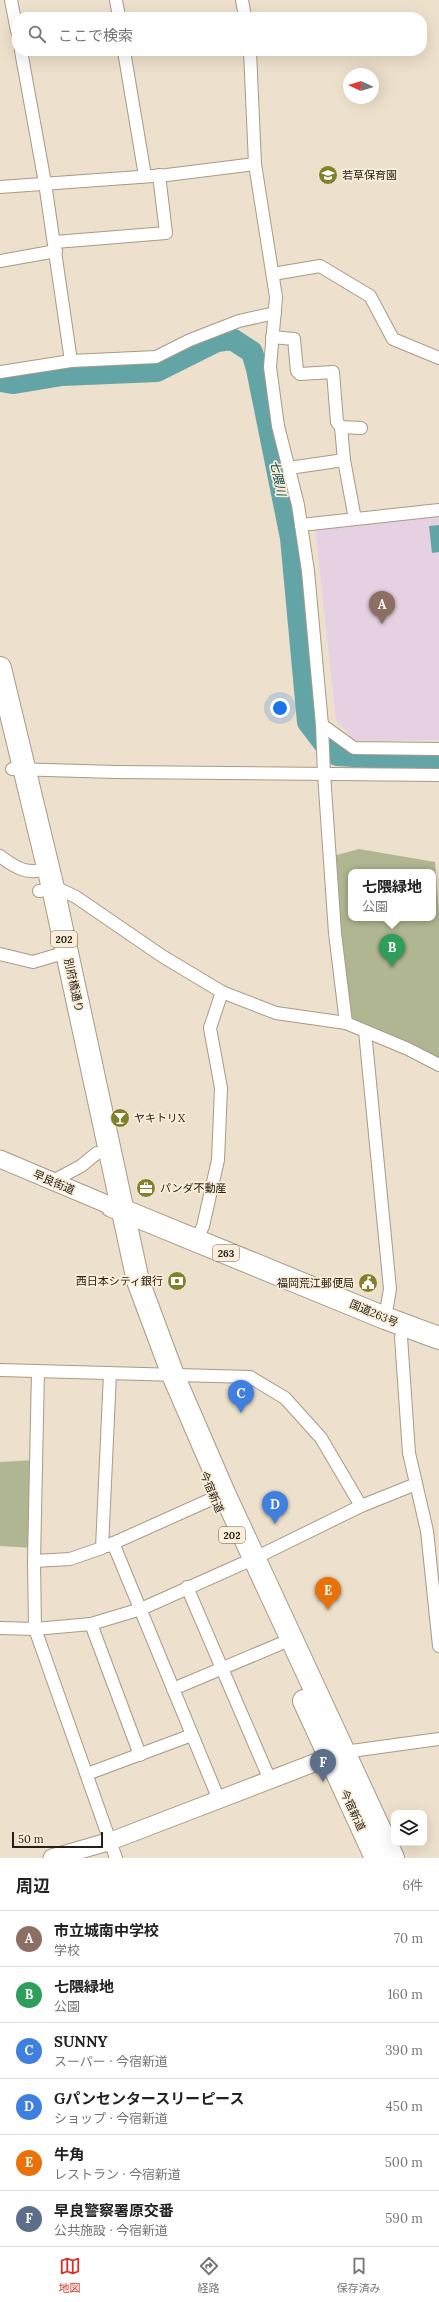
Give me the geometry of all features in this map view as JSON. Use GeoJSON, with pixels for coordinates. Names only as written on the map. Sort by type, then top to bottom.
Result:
{"type":"FeatureCollection","features":[{"type":"Feature","properties":{"kind":"highway","name":"別府橋通り"},"geometry":{"type":"LineString","coordinates":[[0,668],[18,769],[61,953],[115,1207]]}},
{"type":"Feature","properties":{"kind":"highway","name":"別府橋通り"},"geometry":{"type":"LineString","coordinates":[[0,722],[18,769]]}},
{"type":"Feature","properties":{"kind":"highway","name":"別府橋通り"},"geometry":{"type":"LineString","coordinates":[[61,953],[97,1153],[115,1207]]}},
{"type":"Feature","properties":{"kind":"highway","name":"国道263号"},"geometry":{"type":"LineString","coordinates":[[115,1207],[385,1318],[439,1338]]}},
{"type":"Feature","properties":{"kind":"highway","name":"今宿新道"},"geometry":{"type":"LineString","coordinates":[[115,1207],[132,1290],[168,1375],[224,1494],[280,1644],[336,1755],[393,1858]]}},
{"type":"Feature","properties":{"kind":"highway","name":"今宿新道"},"geometry":{"type":"LineString","coordinates":[[168,1375],[214,1498],[249,1560],[336,1755],[376,1858]]}},
{"type":"Feature","properties":{"kind":"street"},"geometry":{"type":"LineString","coordinates":[[11,0],[13,12]]}},
{"type":"Feature","properties":{"kind":"street"},"geometry":{"type":"LineString","coordinates":[[116,0],[118,12]]}},
{"type":"Feature","properties":{"kind":"street"},"geometry":{"type":"LineString","coordinates":[[242,0],[244,12]]}},
{"type":"Feature","properties":{"kind":"street"},"geometry":{"type":"LineString","coordinates":[[22,56],[45,183],[72,361]]}},
{"type":"Feature","properties":{"kind":"street"},"geometry":{"type":"LineString","coordinates":[[125,56],[145,176]]}},
{"type":"Feature","properties":{"kind":"street"},"geometry":{"type":"LineString","coordinates":[[250,56],[255,164],[276,297],[270,367],[278,426],[289,468],[301,525],[308,571],[323,730],[324,774],[335,933],[346,1023]]}},
{"type":"Feature","properties":{"kind":"street"},"geometry":{"type":"LineString","coordinates":[[0,187],[159,175],[255,164]]}},
{"type":"Feature","properties":{"kind":"street"},"geometry":{"type":"LineString","coordinates":[[0,261],[55,247],[166,233],[159,175]]}},
{"type":"Feature","properties":{"kind":"street"},"geometry":{"type":"LineString","coordinates":[[273,274],[320,266],[370,296],[393,338],[439,358]]}},
{"type":"Feature","properties":{"kind":"street"},"geometry":{"type":"LineString","coordinates":[[0,372],[72,361],[156,357],[190,340],[239,320],[274,313]]}},
{"type":"Feature","properties":{"kind":"street"},"geometry":{"type":"LineString","coordinates":[[272,337],[294,339],[297,371],[300,374],[333,372],[337,422],[341,428],[344,460],[355,519]]}},
{"type":"Feature","properties":{"kind":"street"},"geometry":{"type":"LineString","coordinates":[[341,428],[361,428]]}},
{"type":"Feature","properties":{"kind":"street"},"geometry":{"type":"LineString","coordinates":[[289,468],[344,460]]}},
{"type":"Feature","properties":{"kind":"street"},"geometry":{"type":"LineString","coordinates":[[301,525],[439,510]]}},
{"type":"Feature","properties":{"kind":"street"},"geometry":{"type":"LineString","coordinates":[[323,730],[354,748],[439,749]]}},
{"type":"Feature","properties":{"kind":"street"},"geometry":{"type":"LineString","coordinates":[[18,769],[116,772],[439,775]]}},
{"type":"Feature","properties":{"kind":"street"},"geometry":{"type":"LineString","coordinates":[[0,856],[15,867],[76,897],[162,956],[222,992],[276,1014],[346,1023],[408,1049],[439,1065]]}},
{"type":"Feature","properties":{"kind":"street"},"geometry":{"type":"LineString","coordinates":[[0,954],[33,962],[61,953]]}},
{"type":"Feature","properties":{"kind":"street"},"geometry":{"type":"LineString","coordinates":[[196,1241],[203,1226],[218,1160],[221,1088],[210,1028],[222,992]]}},
{"type":"Feature","properties":{"kind":"street"},"geometry":{"type":"LineString","coordinates":[[365,1031],[390,1289],[385,1318]]}},
{"type":"Feature","properties":{"kind":"street"},"geometry":{"type":"LineString","coordinates":[[53,1181],[81,1166],[97,1153]]}},
{"type":"Feature","properties":{"kind":"street","name":"早良街道"},"geometry":{"type":"LineString","coordinates":[[0,1159],[115,1207]]}},
{"type":"Feature","properties":{"kind":"street"},"geometry":{"type":"LineString","coordinates":[[406,1326],[401,1337],[409,1453],[416,1484],[433,1530],[439,1646]]}},
{"type":"Feature","properties":{"kind":"street"},"geometry":{"type":"LineString","coordinates":[[0,1370],[250,1377],[285,1398],[321,1438],[361,1506]]}},
{"type":"Feature","properties":{"kind":"street"},"geometry":{"type":"LineString","coordinates":[[38,1371],[34,1561],[35,1629],[116,1858]]}},
{"type":"Feature","properties":{"kind":"street"},"geometry":{"type":"LineString","coordinates":[[110,1373],[108,1546],[141,1609],[219,1800]]}},
{"type":"Feature","properties":{"kind":"street"},"geometry":{"type":"LineString","coordinates":[[0,1628],[35,1629],[91,1624],[141,1609],[249,1560],[361,1506],[416,1484]]}},
{"type":"Feature","properties":{"kind":"street"},"geometry":{"type":"LineString","coordinates":[[34,1561],[70,1559],[108,1546],[214,1498]]}},
{"type":"Feature","properties":{"kind":"street"},"geometry":{"type":"LineString","coordinates":[[187,1588],[223,1668],[270,1780]]}},
{"type":"Feature","properties":{"kind":"street"},"geometry":{"type":"LineString","coordinates":[[91,1624],[140,1755]]}},
{"type":"Feature","properties":{"kind":"street"},"geometry":{"type":"LineString","coordinates":[[174,1689],[280,1644]]}},
{"type":"Feature","properties":{"kind":"street"},"geometry":{"type":"LineString","coordinates":[[87,1774],[192,1736]]}},
{"type":"Feature","properties":{"kind":"street"},"geometry":{"type":"LineString","coordinates":[[52,1858],[111,1841],[336,1755],[439,1740]]}},
{"type":"Feature","properties":{"kind":"shaded area"},"geometry":{"type":"Polygon","coordinates":[[[439,516],[439,740],[355,741],[336,720],[315,528],[439,516]]]}},
{"type":"Feature","properties":{"kind":"green space"},"geometry":{"type":"Polygon","coordinates":[[[359,849],[435,862],[436,869],[348,869],[348,921],[436,921],[436,875],[439,913],[439,1064],[350,1021],[333,856],[359,849]]]}},
{"type":"Feature","properties":{"kind":"green space"},"geometry":{"type":"Polygon","coordinates":[[[35,1460],[33,1548],[0,1546],[0,1462],[35,1460]]]}},
{"type":"Feature","properties":{"kind":"water"},"geometry":{"type":"Polygon","coordinates":[[[439,525],[439,552],[432,553],[429,526],[439,525]]]}},
{"type":"Feature","properties":{"kind":"waterway","name":"七隈川"},"geometry":{"type":"LineString","coordinates":[[0,381],[14,383],[62,375],[157,371],[217,341],[232,339],[252,352],[257,369],[291,538],[308,722],[324,743],[337,755],[439,761]]}},
{"type":"Feature","properties":{"kind":"place","name":"若草保育園"},"geometry":{"type":"Point","coordinates":[328,175]}},
{"type":"Feature","properties":{"kind":"place","name":"市立城南中学校"},"geometry":{"type":"Point","coordinates":[382,624]}},
{"type":"Feature","properties":{"kind":"place","name":"七隈緑地"},"geometry":{"type":"Point","coordinates":[392,967]}},
{"type":"Feature","properties":{"kind":"place","name":"ヤキトリX"},"geometry":{"type":"Point","coordinates":[120,1118]}},
{"type":"Feature","properties":{"kind":"place","name":"パンダ不動産"},"geometry":{"type":"Point","coordinates":[146,1188]}},
{"type":"Feature","properties":{"kind":"place","name":"西日本シティ銀行"},"geometry":{"type":"Point","coordinates":[177,1281]}},
{"type":"Feature","properties":{"kind":"place","name":"福岡荒江郵便局"},"geometry":{"type":"Point","coordinates":[368,1283]}},
{"type":"Feature","properties":{"kind":"place","name":"SUNNY"},"geometry":{"type":"Point","coordinates":[241,1413]}},
{"type":"Feature","properties":{"kind":"place","name":"Gパンセンタースリーピース"},"geometry":{"type":"Point","coordinates":[275,1524]}},
{"type":"Feature","properties":{"kind":"place","name":"牛角"},"geometry":{"type":"Point","coordinates":[328,1610]}},
{"type":"Feature","properties":{"kind":"place","name":"早良警察署原交番"},"geometry":{"type":"Point","coordinates":[323,1782]}}]}
